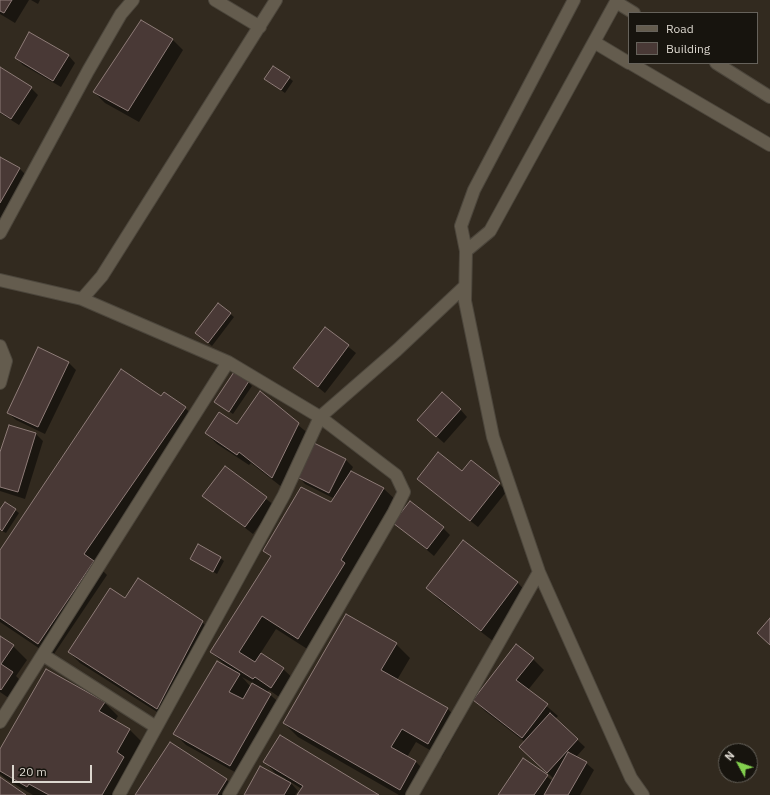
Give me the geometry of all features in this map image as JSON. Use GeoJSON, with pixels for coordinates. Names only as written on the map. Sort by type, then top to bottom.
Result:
{"type":"FeatureCollection","features":[{"type":"Feature","properties":{"kind":"street"},"geometry":{"type":"LineString","coordinates":[[0,233],[88,71],[121,14],[133,0]]}},
{"type":"Feature","properties":{"kind":"street"},"geometry":{"type":"LineString","coordinates":[[215,0],[260,27]]}},
{"type":"Feature","properties":{"kind":"street"},"geometry":{"type":"LineString","coordinates":[[82,299],[102,276],[276,0]]}},
{"type":"Feature","properties":{"kind":"street"},"geometry":{"type":"LineString","coordinates":[[574,0],[474,190],[461,226],[466,251],[465,301],[493,437],[540,572],[631,778],[643,795]]}},
{"type":"Feature","properties":{"kind":"street"},"geometry":{"type":"LineString","coordinates":[[466,251],[490,231],[616,1],[632,12]]}},
{"type":"Feature","properties":{"kind":"street"},"geometry":{"type":"LineString","coordinates":[[594,42],[628,62]]}},
{"type":"Feature","properties":{"kind":"street"},"geometry":{"type":"LineString","coordinates":[[631,64],[770,145]]}},
{"type":"Feature","properties":{"kind":"street"},"geometry":{"type":"LineString","coordinates":[[718,64],[770,97]]}},
{"type":"Feature","properties":{"kind":"street"},"geometry":{"type":"LineString","coordinates":[[0,280],[82,299],[228,362],[320,417],[396,475],[404,492],[394,512],[228,795]]}},
{"type":"Feature","properties":{"kind":"street"},"geometry":{"type":"LineString","coordinates":[[119,795],[284,495],[320,417],[397,350],[465,286]]}},
{"type":"Feature","properties":{"kind":"street"},"geometry":{"type":"LineString","coordinates":[[0,346],[6,361],[0,383]]}},
{"type":"Feature","properties":{"kind":"street"},"geometry":{"type":"LineString","coordinates":[[0,722],[228,362]]}},
{"type":"Feature","properties":{"kind":"street"},"geometry":{"type":"LineString","coordinates":[[412,795],[540,572]]}},
{"type":"Feature","properties":{"kind":"street"},"geometry":{"type":"LineString","coordinates":[[43,655],[156,727]]}},
{"type":"Feature","properties":{"kind":"building"},"geometry":{"type":"Polygon","coordinates":[[[0,0],[12,0],[4,13],[0,11],[0,0]]]}},
{"type":"Feature","properties":{"kind":"building"},"geometry":{"type":"Polygon","coordinates":[[[141,20],[173,39],[128,111],[93,92],[141,20]]]}},
{"type":"Feature","properties":{"kind":"building"},"geometry":{"type":"Polygon","coordinates":[[[29,32],[69,55],[53,81],[15,58],[29,32]]]}},
{"type":"Feature","properties":{"kind":"building"},"geometry":{"type":"Polygon","coordinates":[[[273,66],[290,77],[281,90],[264,79],[273,66]]]}},
{"type":"Feature","properties":{"kind":"building"},"geometry":{"type":"Polygon","coordinates":[[[0,67],[32,87],[11,119],[0,112],[0,67]]]}},
{"type":"Feature","properties":{"kind":"building"},"geometry":{"type":"Polygon","coordinates":[[[0,157],[20,168],[0,203],[0,157]]]}},
{"type":"Feature","properties":{"kind":"building"},"geometry":{"type":"Polygon","coordinates":[[[218,303],[231,313],[208,343],[195,333],[218,303]]]}},
{"type":"Feature","properties":{"kind":"building"},"geometry":{"type":"Polygon","coordinates":[[[325,327],[349,345],[318,387],[293,368],[325,327]]]}},
{"type":"Feature","properties":{"kind":"building"},"geometry":{"type":"Polygon","coordinates":[[[38,347],[69,362],[38,427],[7,413],[38,347]]]}},
{"type":"Feature","properties":{"kind":"building"},"geometry":{"type":"Polygon","coordinates":[[[121,369],[161,396],[164,392],[186,407],[84,554],[94,561],[38,644],[0,618],[0,550],[121,369]]]}},
{"type":"Feature","properties":{"kind":"building"},"geometry":{"type":"Polygon","coordinates":[[[234,372],[249,381],[229,412],[214,402],[234,372]]]}},
{"type":"Feature","properties":{"kind":"building"},"geometry":{"type":"Polygon","coordinates":[[[260,391],[299,423],[272,478],[239,452],[237,455],[205,433],[219,412],[237,424],[260,391]]]}},
{"type":"Feature","properties":{"kind":"building"},"geometry":{"type":"Polygon","coordinates":[[[442,392],[461,409],[436,437],[417,420],[442,392]]]}},
{"type":"Feature","properties":{"kind":"building"},"geometry":{"type":"Polygon","coordinates":[[[9,425],[36,433],[18,492],[0,487],[0,452],[9,425]]]}},
{"type":"Feature","properties":{"kind":"building"},"geometry":{"type":"Polygon","coordinates":[[[314,443],[346,459],[329,493],[297,477],[314,443]]]}},
{"type":"Feature","properties":{"kind":"building"},"geometry":{"type":"Polygon","coordinates":[[[438,452],[462,471],[471,460],[500,483],[470,521],[417,479],[438,452]]]}},
{"type":"Feature","properties":{"kind":"building"},"geometry":{"type":"Polygon","coordinates":[[[225,466],[267,497],[245,527],[202,496],[225,466]]]}},
{"type":"Feature","properties":{"kind":"building"},"geometry":{"type":"Polygon","coordinates":[[[351,471],[384,488],[341,560],[345,563],[298,639],[262,616],[239,652],[255,662],[261,653],[284,668],[271,688],[255,677],[253,679],[210,652],[271,556],[263,551],[301,487],[331,502],[351,471]]]}},
{"type":"Feature","properties":{"kind":"building"},"geometry":{"type":"Polygon","coordinates":[[[410,501],[444,527],[427,549],[393,523],[410,501]]]}},
{"type":"Feature","properties":{"kind":"building"},"geometry":{"type":"Polygon","coordinates":[[[5,502],[16,509],[2,531],[0,529],[0,509],[5,502]]]}},
{"type":"Feature","properties":{"kind":"building"},"geometry":{"type":"Polygon","coordinates":[[[463,540],[518,582],[481,631],[426,588],[463,540]]]}},
{"type":"Feature","properties":{"kind":"building"},"geometry":{"type":"Polygon","coordinates":[[[198,544],[221,557],[213,572],[190,559],[198,544]]]}},
{"type":"Feature","properties":{"kind":"building"},"geometry":{"type":"Polygon","coordinates":[[[138,578],[203,621],[157,709],[68,652],[110,588],[125,598],[138,578]]]}},
{"type":"Feature","properties":{"kind":"building"},"geometry":{"type":"Polygon","coordinates":[[[346,614],[397,643],[381,670],[448,708],[428,744],[402,729],[391,747],[416,761],[400,790],[283,723],[346,614]]]}},
{"type":"Feature","properties":{"kind":"building"},"geometry":{"type":"Polygon","coordinates":[[[770,618],[770,645],[757,633],[770,618]]]}},
{"type":"Feature","properties":{"kind":"building"},"geometry":{"type":"Polygon","coordinates":[[[0,636],[14,645],[1,664],[13,672],[1,690],[0,689],[0,636]]]}},
{"type":"Feature","properties":{"kind":"building"},"geometry":{"type":"Polygon","coordinates":[[[516,644],[534,658],[516,680],[548,704],[522,738],[473,700],[516,644]]]}},
{"type":"Feature","properties":{"kind":"building"},"geometry":{"type":"Polygon","coordinates":[[[217,661],[240,674],[229,692],[243,699],[252,683],[271,694],[230,766],[173,734],[217,661]]]}},
{"type":"Feature","properties":{"kind":"building"},"geometry":{"type":"Polygon","coordinates":[[[46,669],[105,702],[99,711],[130,729],[117,752],[124,757],[102,795],[49,795],[29,784],[27,787],[0,771],[0,749],[46,669]]]}},
{"type":"Feature","properties":{"kind":"building"},"geometry":{"type":"Polygon","coordinates":[[[550,713],[578,739],[547,773],[519,747],[550,713]]]}},
{"type":"Feature","properties":{"kind":"building"},"geometry":{"type":"Polygon","coordinates":[[[280,735],[379,795],[297,795],[303,786],[263,762],[280,735]]]}},
{"type":"Feature","properties":{"kind":"building"},"geometry":{"type":"Polygon","coordinates":[[[170,742],[227,779],[217,795],[135,795],[170,742]]]}},
{"type":"Feature","properties":{"kind":"building"},"geometry":{"type":"Polygon","coordinates":[[[568,752],[587,762],[568,795],[544,795],[568,752]]]}},
{"type":"Feature","properties":{"kind":"building"},"geometry":{"type":"Polygon","coordinates":[[[523,758],[548,775],[534,795],[498,795],[523,758]]]}},
{"type":"Feature","properties":{"kind":"building"},"geometry":{"type":"Polygon","coordinates":[[[260,766],[291,783],[284,795],[244,795],[260,766]]]}},
{"type":"Feature","properties":{"kind":"building"},"geometry":{"type":"Polygon","coordinates":[[[0,777],[26,795],[0,795],[0,777]]]}}]}
